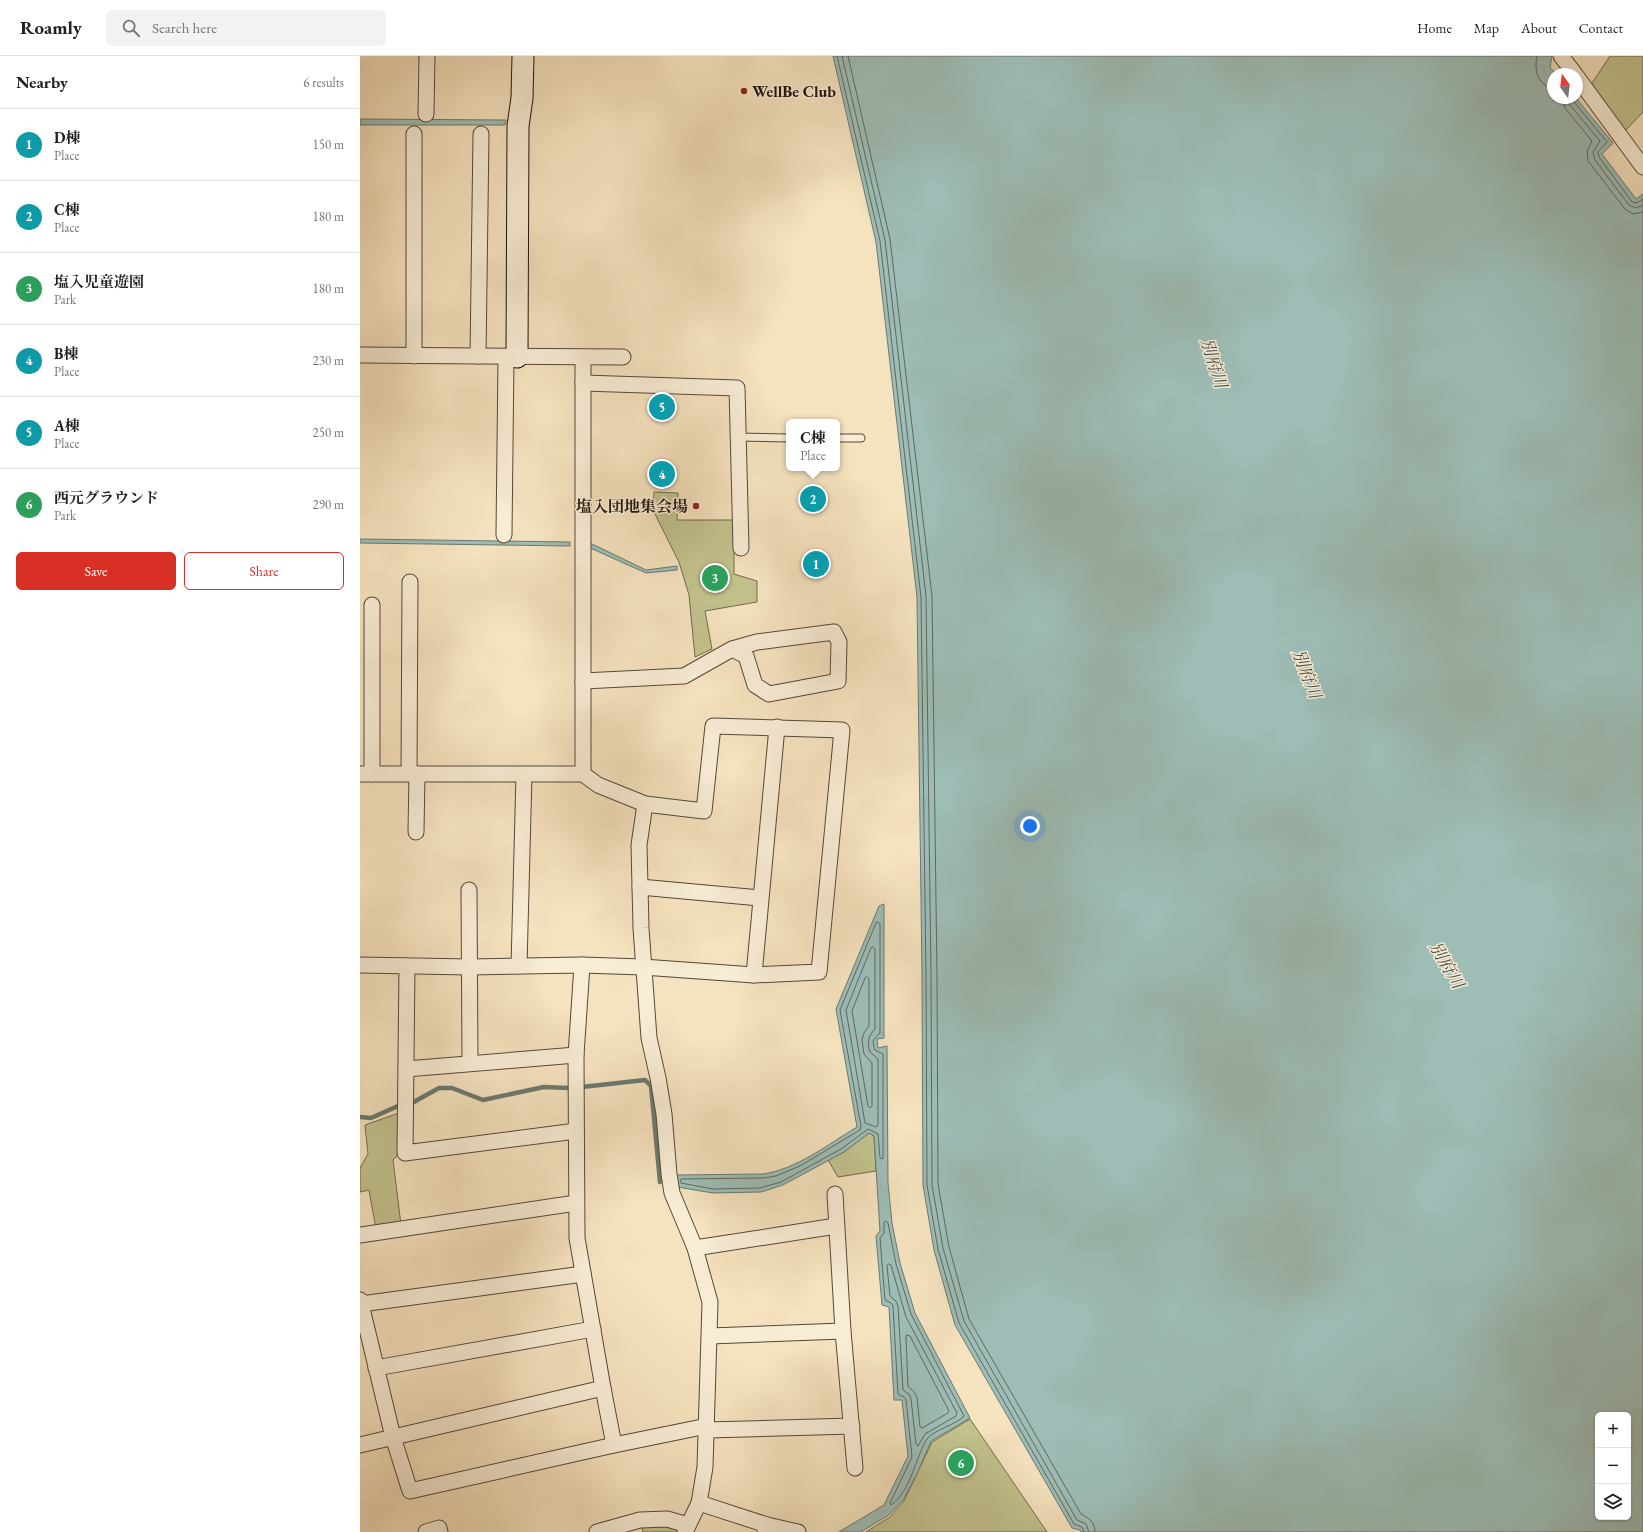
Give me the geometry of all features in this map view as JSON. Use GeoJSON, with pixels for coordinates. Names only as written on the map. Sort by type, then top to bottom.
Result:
{"type":"FeatureCollection","features":[{"type":"Feature","properties":{"kind":"street"},"geometry":{"type":"LineString","coordinates":[[426,114],[427,56]]}},
{"type":"Feature","properties":{"kind":"street"},"geometry":{"type":"LineString","coordinates":[[504,536],[518,126],[522,98],[523,56]]}},
{"type":"Feature","properties":{"kind":"street"},"geometry":{"type":"LineString","coordinates":[[1562,56],[1571,68]]}},
{"type":"Feature","properties":{"kind":"street"},"geometry":{"type":"LineString","coordinates":[[1583,85],[1643,167]]}},
{"type":"Feature","properties":{"kind":"street"},"geometry":{"type":"LineString","coordinates":[[414,134],[414,356]]}},
{"type":"Feature","properties":{"kind":"street"},"geometry":{"type":"LineString","coordinates":[[478,356],[481,134]]}},
{"type":"Feature","properties":{"kind":"street"},"geometry":{"type":"LineString","coordinates":[[360,355],[623,357]]}},
{"type":"Feature","properties":{"kind":"street"},"geometry":{"type":"LineString","coordinates":[[583,774],[582,681],[584,357]]}},
{"type":"Feature","properties":{"kind":"street"},"geometry":{"type":"LineString","coordinates":[[583,383],[737,388],[741,548]]}},
{"type":"Feature","properties":{"kind":"street"},"geometry":{"type":"LineString","coordinates":[[410,582],[413,774],[416,832]]}},
{"type":"Feature","properties":{"kind":"street"},"geometry":{"type":"LineString","coordinates":[[360,965],[470,967],[582,965],[643,967],[754,975],[819,972],[842,730],[713,726],[704,811],[645,804],[598,785],[583,774],[366,774],[372,605]]}},
{"type":"Feature","properties":{"kind":"street"},"geometry":{"type":"LineString","coordinates":[[582,681],[684,676],[732,649],[757,642],[834,632],[839,642],[838,681],[769,694],[755,685],[746,656],[732,649]]}},
{"type":"Feature","properties":{"kind":"street"},"geometry":{"type":"LineString","coordinates":[[754,975],[777,727]]}},
{"type":"Feature","properties":{"kind":"street"},"geometry":{"type":"LineString","coordinates":[[519,966],[524,775]]}},
{"type":"Feature","properties":{"kind":"street"},"geometry":{"type":"LineString","coordinates":[[597,1532],[640,1520],[667,1519],[686,1529],[699,1503],[705,1467],[710,1302],[695,1248],[672,1193],[664,1114],[649,1038],[643,967],[639,845],[645,804]]}},
{"type":"Feature","properties":{"kind":"street"},"geometry":{"type":"LineString","coordinates":[[640,888],[760,898]]}},
{"type":"Feature","properties":{"kind":"street"},"geometry":{"type":"LineString","coordinates":[[469,890],[470,1063]]}},
{"type":"Feature","properties":{"kind":"street"},"geometry":{"type":"LineString","coordinates":[[582,965],[576,1055],[577,1238],[614,1445]]}},
{"type":"Feature","properties":{"kind":"street"},"geometry":{"type":"LineString","coordinates":[[408,966],[405,1153],[576,1131]]}},
{"type":"Feature","properties":{"kind":"street"},"geometry":{"type":"LineString","coordinates":[[406,1068],[576,1055]]}},
{"type":"Feature","properties":{"kind":"street"},"geometry":{"type":"LineString","coordinates":[[835,1194],[843,1331],[855,1468]]}},
{"type":"Feature","properties":{"kind":"street"},"geometry":{"type":"LineString","coordinates":[[360,1235],[576,1203]]}},
{"type":"Feature","properties":{"kind":"street"},"geometry":{"type":"LineString","coordinates":[[695,1248],[836,1226]]}},
{"type":"Feature","properties":{"kind":"street"},"geometry":{"type":"LineString","coordinates":[[583,1274],[360,1302],[393,1437],[410,1491],[614,1445],[707,1428],[852,1426]]}},
{"type":"Feature","properties":{"kind":"street"},"geometry":{"type":"LineString","coordinates":[[376,1368],[593,1329]]}},
{"type":"Feature","properties":{"kind":"street"},"geometry":{"type":"LineString","coordinates":[[710,1336],[843,1331]]}},
{"type":"Feature","properties":{"kind":"street"},"geometry":{"type":"LineString","coordinates":[[360,1446],[603,1388]]}},
{"type":"Feature","properties":{"kind":"street"},"geometry":{"type":"LineString","coordinates":[[699,1503],[766,1529],[798,1532]]}},
{"type":"Feature","properties":{"kind":"street"},"geometry":{"type":"LineString","coordinates":[[426,1532],[439,1528],[440,1532]]}},
{"type":"Feature","properties":{"kind":"lane"},"geometry":{"type":"LineString","coordinates":[[738,437],[786,438]]}},
{"type":"Feature","properties":{"kind":"lane"},"geometry":{"type":"LineString","coordinates":[[840,438],[861,438]]}},
{"type":"Feature","properties":{"kind":"green space"},"geometry":{"type":"Polygon","coordinates":[[[1610,56],[1643,56],[1643,112],[1622,134],[1588,89],[1610,56]]]}},
{"type":"Feature","properties":{"kind":"green space"},"geometry":{"type":"Polygon","coordinates":[[[654,492],[678,493],[677,520],[734,520],[734,574],[757,581],[757,602],[705,611],[712,649],[695,657],[689,595],[679,562],[653,510],[654,492]]]}},
{"type":"Feature","properties":{"kind":"green space"},"geometry":{"type":"Polygon","coordinates":[[[399,1113],[400,1153],[393,1160],[401,1225],[376,1229],[369,1190],[360,1192],[360,1168],[368,1154],[365,1125],[399,1113]]]}},
{"type":"Feature","properties":{"kind":"green space"},"geometry":{"type":"Polygon","coordinates":[[[869,1133],[874,1136],[876,1171],[838,1177],[828,1160],[844,1152],[869,1133]]]}},
{"type":"Feature","properties":{"kind":"green space"},"geometry":{"type":"Polygon","coordinates":[[[970,1419],[1047,1532],[866,1532],[890,1517],[904,1501],[932,1442],[970,1419]]]}},
{"type":"Feature","properties":{"kind":"green space"},"geometry":{"type":"Polygon","coordinates":[[[641,1525],[673,1526],[678,1532],[643,1532],[641,1525]]]}},
{"type":"Feature","properties":{"kind":"water","name":"別府川"},"geometry":{"type":"Polygon","coordinates":[[[833,56],[1552,56],[1551,68],[1547,68],[1547,104],[1581,104],[1613,143],[1602,154],[1636,199],[1643,194],[1643,1532],[1081,1532],[1080,1530],[1072,1528],[955,1325],[934,1250],[923,1185],[917,597],[876,242],[833,56]]]}},
{"type":"Feature","properties":{"kind":"water"},"geometry":{"type":"Polygon","coordinates":[[[360,119],[506,120],[505,125],[360,125],[360,119]]]}},
{"type":"Feature","properties":{"kind":"water"},"geometry":{"type":"Polygon","coordinates":[[[360,539],[570,542],[570,546],[360,543],[360,539]]]}},
{"type":"Feature","properties":{"kind":"water"},"geometry":{"type":"Polygon","coordinates":[[[588,542],[646,570],[677,566],[677,570],[646,573],[588,547],[588,542]]]}},
{"type":"Feature","properties":{"kind":"water"},"geometry":{"type":"Polygon","coordinates":[[[884,904],[884,1038],[877,1039],[878,1048],[887,1046],[888,1183],[892,1223],[900,1263],[915,1313],[970,1418],[931,1441],[917,1474],[903,1500],[889,1515],[861,1532],[839,1532],[884,1505],[908,1456],[902,1400],[894,1400],[889,1307],[882,1305],[876,1236],[880,1231],[874,1136],[869,1133],[844,1152],[783,1185],[761,1192],[713,1193],[677,1187],[674,1175],[763,1174],[776,1171],[800,1162],[857,1127],[836,1009],[879,906],[884,904]]]}},
{"type":"Feature","properties":{"kind":"waterway"},"geometry":{"type":"LineString","coordinates":[[582,1087],[645,1080],[651,1086],[660,1182]]}},
{"type":"Feature","properties":{"kind":"waterway"},"geometry":{"type":"LineString","coordinates":[[412,1103],[439,1088],[452,1088],[483,1100],[544,1087],[569,1088]]}},
{"type":"Feature","properties":{"kind":"waterway"},"geometry":{"type":"LineString","coordinates":[[360,1117],[371,1118],[398,1106]]}},
{"type":"Feature","properties":{"kind":"place","name":"WellBe Club"},"geometry":{"type":"Point","coordinates":[744,91]}},
{"type":"Feature","properties":{"kind":"place","name":"A棟"},"geometry":{"type":"Point","coordinates":[662,407]}},
{"type":"Feature","properties":{"kind":"place","name":"B棟"},"geometry":{"type":"Point","coordinates":[662,474]}},
{"type":"Feature","properties":{"kind":"place","name":"C棟"},"geometry":{"type":"Point","coordinates":[813,499]}},
{"type":"Feature","properties":{"kind":"place","name":"塩入団地集会場"},"geometry":{"type":"Point","coordinates":[696,506]}},
{"type":"Feature","properties":{"kind":"place","name":"D棟"},"geometry":{"type":"Point","coordinates":[816,564]}},
{"type":"Feature","properties":{"kind":"place","name":"塩入児童遊園"},"geometry":{"type":"Point","coordinates":[715,578]}},
{"type":"Feature","properties":{"kind":"place","name":"西元グラウンド"},"geometry":{"type":"Point","coordinates":[961,1463]}}]}
